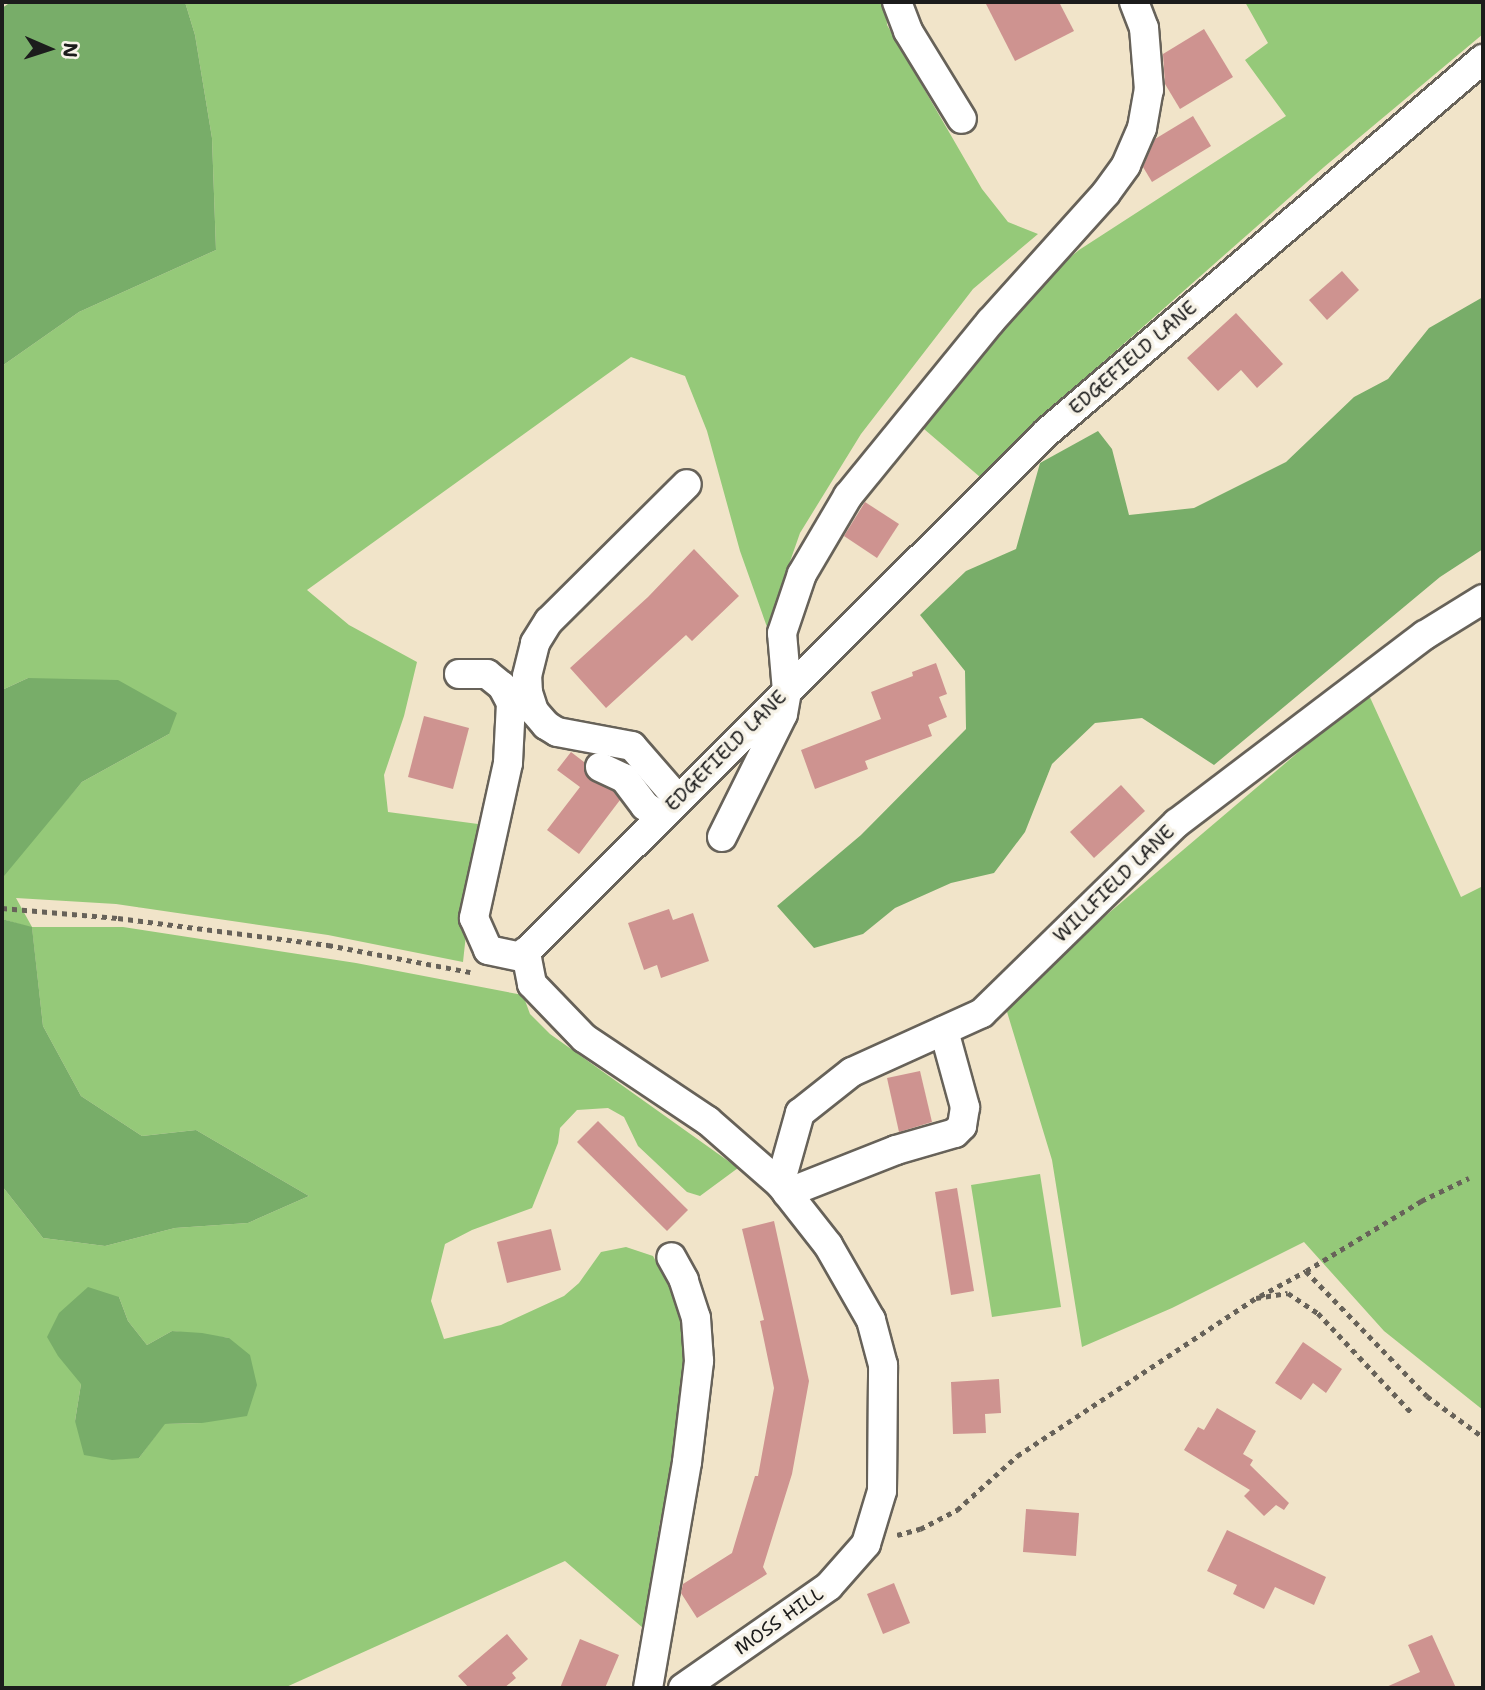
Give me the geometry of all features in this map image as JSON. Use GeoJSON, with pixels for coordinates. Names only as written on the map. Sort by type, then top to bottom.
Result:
{"type":"FeatureCollection","features":[{"type":"Feature","properties":{"kind":"street"},"geometry":{"type":"LineString","coordinates":[[897,2],[908,31],[962,119]]}},
{"type":"Feature","properties":{"kind":"street"},"geometry":{"type":"LineString","coordinates":[[722,837],[783,714],[787,691],[782,633],[802,573],[848,496],[990,322],[1106,193],[1126,165],[1142,128],[1149,90],[1144,28],[1134,2]]}},
{"type":"Feature","properties":{"kind":"street","name":"EDGEFIELD LANE"},"geometry":{"type":"LineString","coordinates":[[527,958],[526,952],[669,807],[1047,432],[1483,59]]}},
{"type":"Feature","properties":{"kind":"street"},"geometry":{"type":"LineString","coordinates":[[669,807],[632,746],[557,732],[546,725],[534,710],[528,693],[527,676],[535,643],[549,621],[687,484]]}},
{"type":"Feature","properties":{"kind":"street","name":"WILLFIELD LANE"},"geometry":{"type":"LineString","coordinates":[[783,1188],[800,1113],[852,1072],[982,1013],[1177,822],[1425,635],[1483,598]]}},
{"type":"Feature","properties":{"kind":"street"},"geometry":{"type":"LineString","coordinates":[[459,674],[487,674],[502,686],[511,703],[508,763],[474,918],[488,950],[527,958],[532,984],[584,1038],[708,1121],[783,1188],[828,1245],[864,1310],[883,1365],[882,1491],[866,1544]]}},
{"type":"Feature","properties":{"kind":"street"},"geometry":{"type":"LineString","coordinates":[[600,767],[624,779],[645,806],[669,807]]}},
{"type":"Feature","properties":{"kind":"street"},"geometry":{"type":"LineString","coordinates":[[783,1188],[955,1133],[962,1126],[965,1107],[944,1031]]}},
{"type":"Feature","properties":{"kind":"street"},"geometry":{"type":"LineString","coordinates":[[648,1688],[689,1451],[699,1361],[696,1318],[684,1280],[671,1257]]}},
{"type":"Feature","properties":{"kind":"street","name":"MOSS HILL"},"geometry":{"type":"LineString","coordinates":[[683,1688],[829,1587],[866,1544]]}},
{"type":"Feature","properties":{"kind":"path"},"geometry":{"type":"LineString","coordinates":[[2,908],[118,918],[328,945],[478,974]]}},
{"type":"Feature","properties":{"kind":"path"},"geometry":{"type":"LineString","coordinates":[[866,1544],[920,1529],[957,1510],[1017,1456],[1256,1298],[1306,1271],[1420,1201],[1469,1178]]}},
{"type":"Feature","properties":{"kind":"path"},"geometry":{"type":"LineString","coordinates":[[1306,1271],[1427,1396],[1483,1437]]}},
{"type":"Feature","properties":{"kind":"path"},"geometry":{"type":"LineString","coordinates":[[1256,1298],[1288,1293],[1318,1313],[1413,1414]]}},
{"type":"Feature","properties":{"kind":"green space"},"geometry":{"type":"Polygon","coordinates":[[[11,2],[185,2],[195,35],[212,138],[216,250],[79,312],[2,366],[2,8],[11,2]]]}},
{"type":"Feature","properties":{"kind":"green space"},"geometry":{"type":"Polygon","coordinates":[[[185,2],[886,2],[887,25],[982,189],[1008,222],[1038,234],[973,289],[861,434],[800,533],[767,627],[740,551],[707,431],[685,376],[631,357],[307,590],[349,625],[417,662],[404,716],[384,775],[388,812],[478,824],[463,962],[328,935],[116,904],[16,898],[32,927],[123,927],[356,963],[523,995],[530,1014],[550,1034],[738,1168],[700,1196],[687,1192],[638,1146],[624,1117],[608,1108],[577,1110],[560,1128],[558,1143],[532,1208],[472,1230],[445,1244],[431,1301],[444,1339],[501,1325],[564,1296],[579,1283],[601,1252],[626,1247],[653,1256],[671,1289],[689,1346],[681,1437],[660,1522],[643,1628],[565,1561],[284,1688],[2,1688],[2,1186],[43,1238],[105,1246],[175,1228],[248,1223],[309,1196],[196,1130],[142,1136],[81,1096],[43,1026],[32,928],[2,919],[2,875],[82,782],[169,734],[28,678],[2,690],[2,366],[79,312],[216,250],[212,138],[195,35],[185,2]],[[119,1297],[81,1384],[75,1421],[139,1458],[164,1424],[202,1423],[229,1338],[172,1331],[147,1345],[128,1321],[119,1297]]]}},
{"type":"Feature","properties":{"kind":"green space"},"geometry":{"type":"Polygon","coordinates":[[[1245,2],[1483,2],[1483,34],[1324,167],[1059,401],[980,477],[917,423],[1040,282],[1079,250],[1286,116],[1245,60],[1268,43],[1245,2]]]}},
{"type":"Feature","properties":{"kind":"green space"},"geometry":{"type":"Polygon","coordinates":[[[1483,297],[1483,549],[1440,577],[1214,765],[1142,718],[1095,723],[1052,764],[1025,832],[994,873],[951,883],[895,908],[863,934],[814,948],[777,906],[861,835],[966,729],[965,671],[920,615],[966,571],[1016,549],[1040,463],[1098,431],[1112,449],[1129,515],[1194,508],[1286,462],[1354,397],[1388,379],[1429,328],[1483,297]]]}},
{"type":"Feature","properties":{"kind":"green space"},"geometry":{"type":"Polygon","coordinates":[[[28,678],[118,680],[177,713],[169,734],[82,782],[4,876],[2,690],[28,678]]]}},
{"type":"Feature","properties":{"kind":"green space"},"geometry":{"type":"Polygon","coordinates":[[[1368,693],[1461,897],[1483,886],[1483,1410],[1384,1331],[1304,1242],[1172,1308],[1082,1347],[1052,1160],[1004,1002],[1368,693]]]}},
{"type":"Feature","properties":{"kind":"green space"},"geometry":{"type":"Polygon","coordinates":[[[2,919],[32,927],[43,1026],[81,1096],[142,1136],[196,1130],[309,1196],[248,1223],[175,1228],[105,1246],[43,1238],[2,1186],[2,919]]]}},
{"type":"Feature","properties":{"kind":"green space"},"geometry":{"type":"Polygon","coordinates":[[[1040,1174],[1061,1307],[992,1317],[971,1185],[1040,1174]]]}},
{"type":"Feature","properties":{"kind":"green space"},"geometry":{"type":"Polygon","coordinates":[[[88,1287],[119,1297],[128,1321],[147,1345],[172,1331],[202,1333],[229,1338],[250,1355],[257,1385],[247,1416],[202,1423],[165,1424],[139,1458],[112,1460],[84,1455],[75,1421],[81,1384],[58,1356],[47,1337],[59,1313],[88,1287]]]}},
{"type":"Feature","properties":{"kind":"building"},"geometry":{"type":"Polygon","coordinates":[[[985,2],[1059,2],[1074,31],[1015,61],[985,2]]]}},
{"type":"Feature","properties":{"kind":"building"},"geometry":{"type":"Polygon","coordinates":[[[1204,29],[1233,77],[1180,109],[1165,84],[1163,54],[1204,29]]]}},
{"type":"Feature","properties":{"kind":"building"},"geometry":{"type":"Polygon","coordinates":[[[1193,116],[1211,146],[1152,182],[1143,167],[1155,139],[1193,116]]]}},
{"type":"Feature","properties":{"kind":"building"},"geometry":{"type":"Polygon","coordinates":[[[1342,271],[1359,290],[1327,320],[1309,300],[1342,271]]]}},
{"type":"Feature","properties":{"kind":"building"},"geometry":{"type":"Polygon","coordinates":[[[1236,313],[1283,364],[1257,388],[1241,370],[1218,391],[1187,358],[1236,313]]]}},
{"type":"Feature","properties":{"kind":"building"},"geometry":{"type":"Polygon","coordinates":[[[865,502],[899,524],[877,558],[844,536],[865,502]]]}},
{"type":"Feature","properties":{"kind":"building"},"geometry":{"type":"Polygon","coordinates":[[[694,549],[739,596],[692,641],[686,635],[606,708],[570,668],[648,597],[694,549]]]}},
{"type":"Feature","properties":{"kind":"building"},"geometry":{"type":"Polygon","coordinates":[[[936,663],[947,694],[939,697],[947,717],[928,725],[932,736],[865,761],[868,769],[815,789],[801,750],[881,719],[871,692],[913,676],[912,672],[936,663]]]}},
{"type":"Feature","properties":{"kind":"building"},"geometry":{"type":"Polygon","coordinates":[[[424,716],[469,728],[453,789],[408,777],[424,716]]]}},
{"type":"Feature","properties":{"kind":"building"},"geometry":{"type":"Polygon","coordinates":[[[571,752],[584,762],[587,777],[613,791],[620,800],[579,854],[547,830],[580,787],[557,770],[571,752]]]}},
{"type":"Feature","properties":{"kind":"building"},"geometry":{"type":"Polygon","coordinates":[[[1121,785],[1145,811],[1094,858],[1070,832],[1121,785]]]}},
{"type":"Feature","properties":{"kind":"building"},"geometry":{"type":"Polygon","coordinates":[[[669,909],[673,920],[693,913],[709,961],[661,978],[657,965],[644,970],[628,923],[669,909]]]}},
{"type":"Feature","properties":{"kind":"building"},"geometry":{"type":"Polygon","coordinates":[[[920,1071],[932,1122],[899,1132],[887,1078],[920,1071]]]}},
{"type":"Feature","properties":{"kind":"building"},"geometry":{"type":"Polygon","coordinates":[[[598,1121],[688,1210],[667,1231],[577,1142],[598,1121]]]}},
{"type":"Feature","properties":{"kind":"building"},"geometry":{"type":"Polygon","coordinates":[[[957,1188],[974,1291],[951,1295],[935,1192],[957,1188]]]}},
{"type":"Feature","properties":{"kind":"building"},"geometry":{"type":"Polygon","coordinates":[[[774,1221],[809,1381],[792,1474],[763,1567],[767,1574],[697,1618],[681,1593],[683,1584],[732,1553],[755,1476],[758,1476],[774,1388],[760,1321],[764,1320],[742,1229],[774,1221]]]}},
{"type":"Feature","properties":{"kind":"building"},"geometry":{"type":"Polygon","coordinates":[[[551,1229],[561,1270],[507,1283],[497,1242],[551,1229]]]}},
{"type":"Feature","properties":{"kind":"building"},"geometry":{"type":"Polygon","coordinates":[[[1303,1342],[1342,1369],[1326,1393],[1313,1383],[1301,1400],[1275,1383],[1303,1342]]]}},
{"type":"Feature","properties":{"kind":"building"},"geometry":{"type":"Polygon","coordinates":[[[999,1379],[1001,1413],[985,1414],[986,1433],[953,1434],[951,1382],[999,1379]]]}},
{"type":"Feature","properties":{"kind":"building"},"geometry":{"type":"Polygon","coordinates":[[[1217,1408],[1256,1431],[1243,1454],[1253,1460],[1250,1465],[1289,1503],[1284,1510],[1276,1505],[1264,1516],[1244,1496],[1250,1490],[1184,1450],[1198,1427],[1204,1430],[1217,1408]]]}},
{"type":"Feature","properties":{"kind":"building"},"geometry":{"type":"Polygon","coordinates":[[[1026,1509],[1079,1513],[1076,1556],[1023,1552],[1026,1509]]]}},
{"type":"Feature","properties":{"kind":"building"},"geometry":{"type":"Polygon","coordinates":[[[1227,1530],[1326,1577],[1314,1605],[1275,1587],[1264,1609],[1233,1594],[1237,1585],[1207,1571],[1227,1530]]]}},
{"type":"Feature","properties":{"kind":"building"},"geometry":{"type":"Polygon","coordinates":[[[894,1583],[910,1623],[883,1634],[867,1594],[894,1583]]]}},
{"type":"Feature","properties":{"kind":"building"},"geometry":{"type":"Polygon","coordinates":[[[507,1634],[528,1659],[512,1673],[516,1678],[504,1688],[469,1688],[458,1676],[507,1634]]]}},
{"type":"Feature","properties":{"kind":"building"},"geometry":{"type":"Polygon","coordinates":[[[1432,1635],[1456,1688],[1384,1688],[1420,1672],[1408,1645],[1432,1635]]]}},
{"type":"Feature","properties":{"kind":"building"},"geometry":{"type":"Polygon","coordinates":[[[580,1639],[619,1655],[605,1688],[560,1688],[580,1639]]]}}]}
